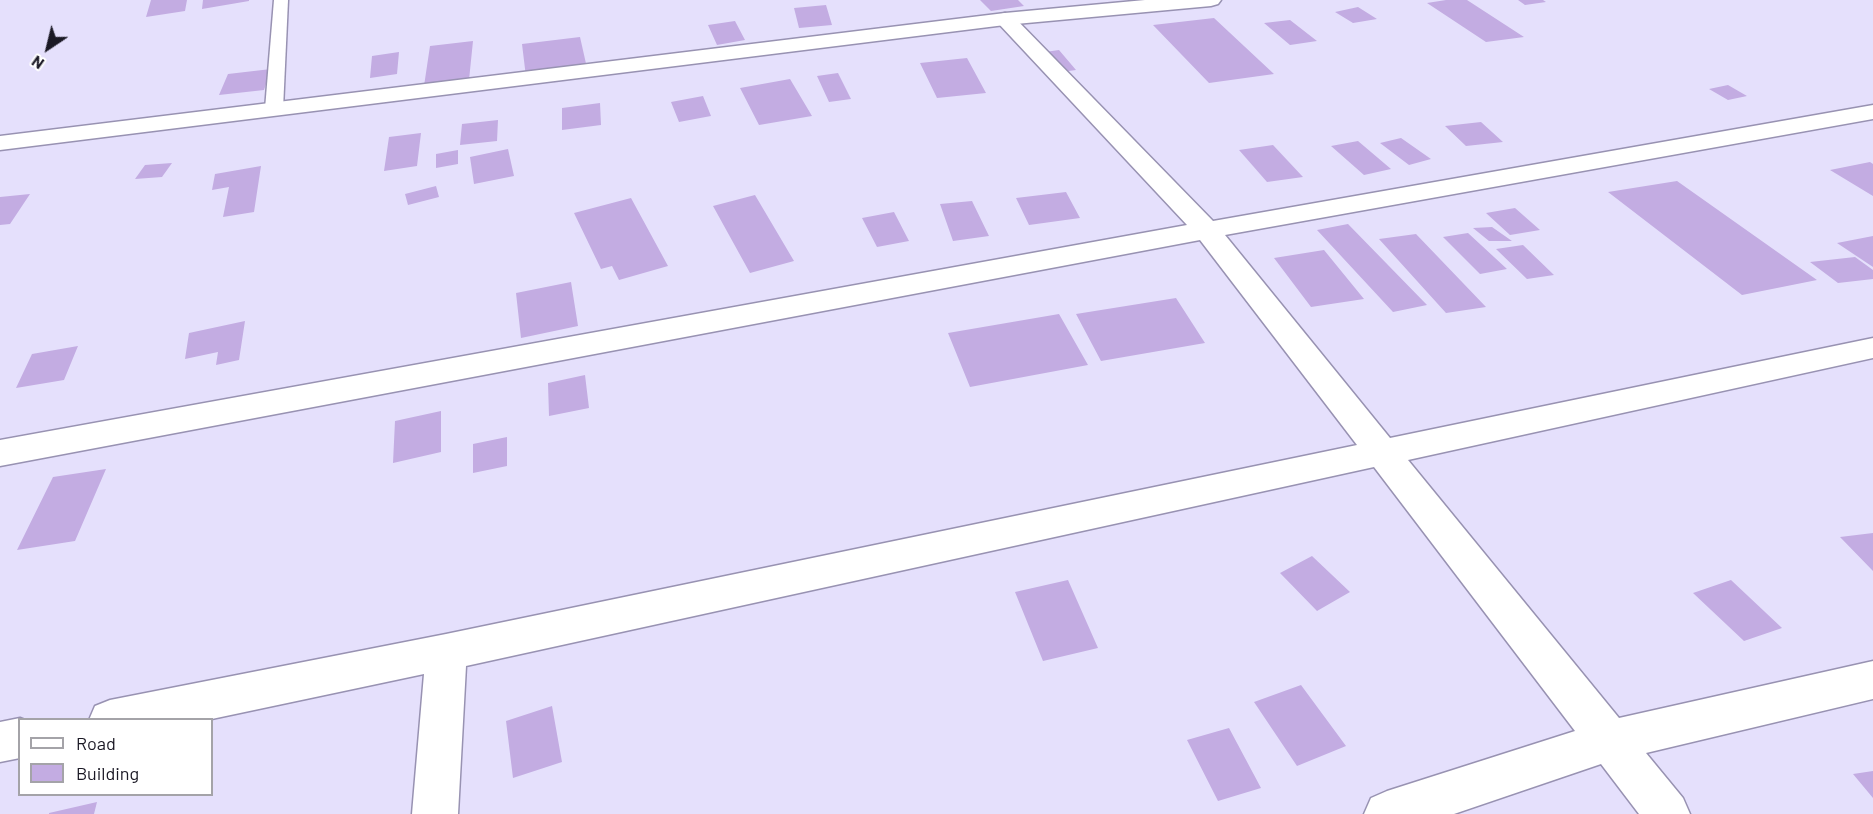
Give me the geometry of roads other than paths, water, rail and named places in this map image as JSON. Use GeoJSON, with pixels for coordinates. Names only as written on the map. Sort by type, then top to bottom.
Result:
{"type":"FeatureCollection","features":[{"type":"Feature","properties":{"kind":"street"},"geometry":{"type":"LineString","coordinates":[[0,143],[1005,19],[1211,0]]}},
{"type":"Feature","properties":{"kind":"street"},"geometry":{"type":"LineString","coordinates":[[1005,19],[1208,230],[1667,814]]}},
{"type":"Feature","properties":{"kind":"street"},"geometry":{"type":"LineString","coordinates":[[0,453],[1208,230],[1873,112]]}},
{"type":"Feature","properties":{"kind":"street"},"geometry":{"type":"LineString","coordinates":[[120,718],[446,652],[1873,348]]}},
{"type":"Feature","properties":{"kind":"street"},"geometry":{"type":"LineString","coordinates":[[435,814],[446,652]]}},
{"type":"Feature","properties":{"kind":"street"},"geometry":{"type":"LineString","coordinates":[[1387,814],[1609,741],[1873,680]]}},
{"type":"Feature","properties":{"kind":"street"},"geometry":{"type":"LineString","coordinates":[[0,742],[18,738]]}},
{"type":"Feature","properties":{"kind":"lane"},"geometry":{"type":"LineString","coordinates":[[274,109],[281,0]]}}]}
